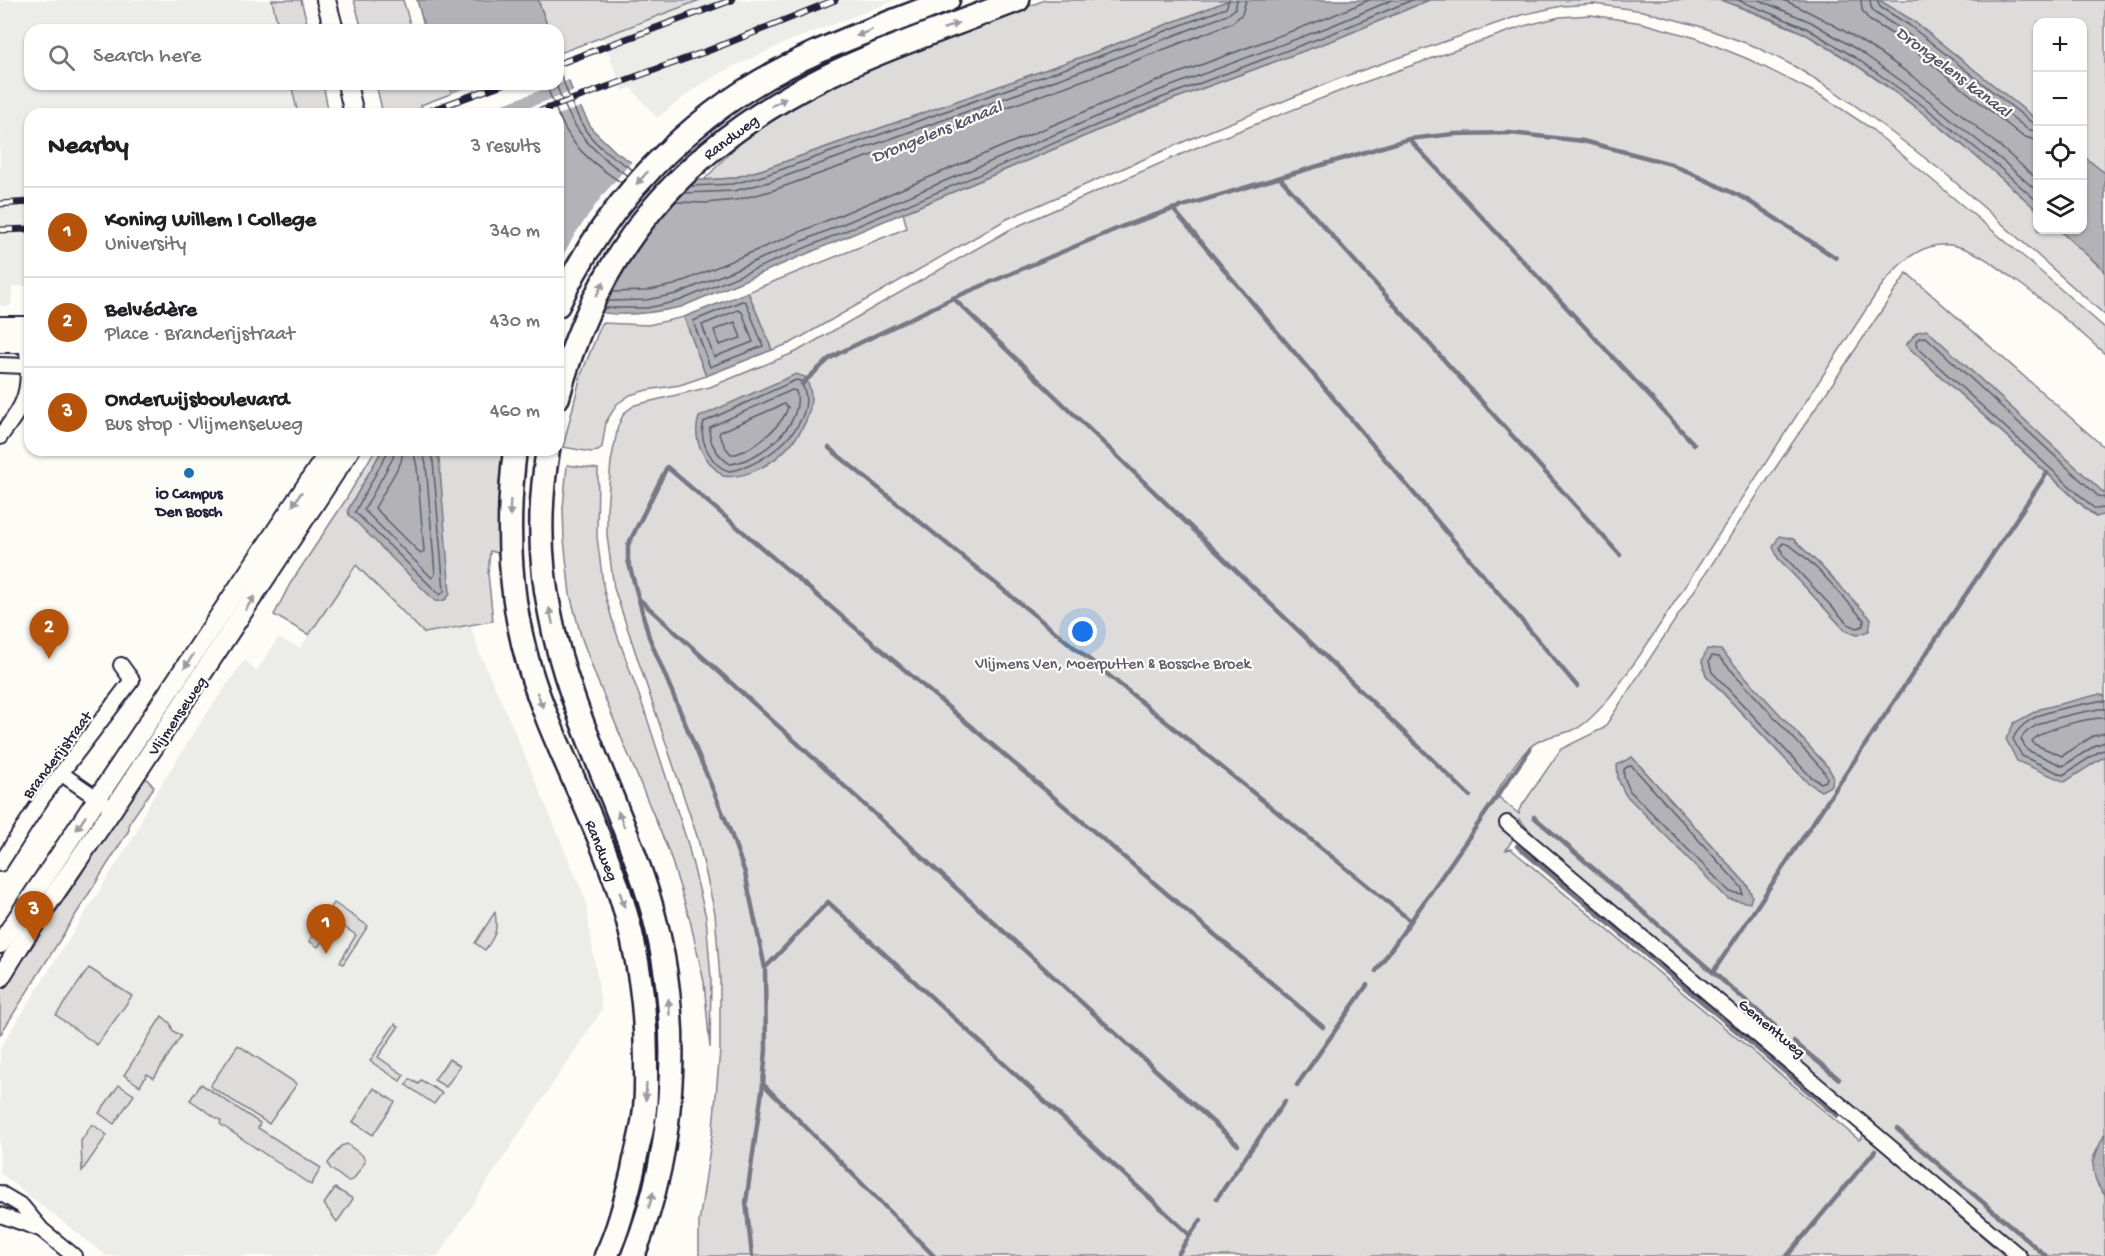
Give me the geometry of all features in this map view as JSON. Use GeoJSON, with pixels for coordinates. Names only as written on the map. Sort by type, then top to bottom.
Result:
{"type":"FeatureCollection","features":[{"type":"Feature","properties":{"kind":"main road","name":"Randweg"},"geometry":{"type":"LineString","coordinates":[[564,294],[590,246],[619,205],[648,171],[719,108],[752,86],[789,66],[839,43],[948,0]]}},
{"type":"Feature","properties":{"kind":"main road","name":"Randweg"},"geometry":{"type":"LineString","coordinates":[[564,374],[603,282],[639,224],[682,175],[730,134],[768,108],[825,77],[1018,0]]}},
{"type":"Feature","properties":{"kind":"main road"},"geometry":{"type":"LineString","coordinates":[[0,327],[24,333]]}},
{"type":"Feature","properties":{"kind":"main road"},"geometry":{"type":"LineString","coordinates":[[0,342],[24,335]]}},
{"type":"Feature","properties":{"kind":"main road","name":"Randweg"},"geometry":{"type":"LineString","coordinates":[[514,456],[509,539],[513,592],[523,644],[546,715],[609,862],[624,904],[633,940],[645,1011],[644,1116],[626,1198],[614,1241],[606,1256]]}},
{"type":"Feature","properties":{"kind":"main road","name":"Randweg"},"geometry":{"type":"LineString","coordinates":[[547,456],[543,484],[542,538],[544,579],[550,614],[579,712],[632,847],[648,896],[657,926],[669,998],[671,1066],[663,1154],[653,1196],[633,1256]]}},
{"type":"Feature","properties":{"kind":"street"},"geometry":{"type":"LineString","coordinates":[[326,0],[332,24]]}},
{"type":"Feature","properties":{"kind":"street"},"geometry":{"type":"LineString","coordinates":[[348,90],[353,108]]}},
{"type":"Feature","properties":{"kind":"street"},"geometry":{"type":"LineString","coordinates":[[0,365],[24,366]]}},
{"type":"Feature","properties":{"kind":"street"},"geometry":{"type":"LineString","coordinates":[[0,437],[24,397]]}},
{"type":"Feature","properties":{"kind":"street","name":"Vlijmenseweg"},"geometry":{"type":"LineString","coordinates":[[0,944],[326,456]]}},
{"type":"Feature","properties":{"kind":"street","name":"Vlijmenseweg"},"geometry":{"type":"LineString","coordinates":[[0,978],[346,456]]}},
{"type":"Feature","properties":{"kind":"street","name":"Branderijstraat"},"geometry":{"type":"LineString","coordinates":[[0,864],[43,797],[132,680],[121,665]]}},
{"type":"Feature","properties":{"kind":"street"},"geometry":{"type":"LineString","coordinates":[[62,774],[113,809]]}},
{"type":"Feature","properties":{"kind":"street","name":"Gementweg"},"geometry":{"type":"LineString","coordinates":[[1507,823],[2019,1256]]}},
{"type":"Feature","properties":{"kind":"street"},"geometry":{"type":"LineString","coordinates":[[0,1193],[22,1206],[42,1230],[74,1256]]}},
{"type":"Feature","properties":{"kind":"street"},"geometry":{"type":"LineString","coordinates":[[0,1215],[42,1230]]}},
{"type":"Feature","properties":{"kind":"shaded area"},"geometry":{"type":"Polygon","coordinates":[[[0,0],[272,0],[278,24],[24,24],[24,90],[292,90],[297,108],[24,108],[24,286],[12,287],[11,306],[0,306],[0,0]]]}},
{"type":"Feature","properties":{"kind":"shaded area"},"geometry":{"type":"Polygon","coordinates":[[[700,0],[896,0],[787,42],[726,70],[697,87],[657,118],[631,88],[623,91],[603,38],[700,0]]]}},
{"type":"Feature","properties":{"kind":"shaded area"},"geometry":{"type":"Polygon","coordinates":[[[356,565],[424,633],[470,625],[480,654],[585,898],[602,1010],[438,1256],[107,1256],[0,1173],[0,1048],[136,833],[145,810],[199,725],[245,659],[256,672],[278,638],[300,648],[356,565]]]}},
{"type":"Feature","properties":{"kind":"green space"},"geometry":{"type":"Polygon","coordinates":[[[272,0],[301,0],[307,24],[278,24],[272,0]]]}},
{"type":"Feature","properties":{"kind":"green space"},"geometry":{"type":"Polygon","coordinates":[[[354,0],[403,0],[410,24],[360,24],[354,0]]]}},
{"type":"Feature","properties":{"kind":"green space"},"geometry":{"type":"Polygon","coordinates":[[[538,0],[700,0],[564,51],[564,24],[547,24],[538,0]]]}},
{"type":"Feature","properties":{"kind":"green space"},"geometry":{"type":"Polygon","coordinates":[[[1045,0],[1230,0],[1090,54],[764,169],[733,178],[704,180],[739,143],[774,117],[851,75],[1045,0]]]}},
{"type":"Feature","properties":{"kind":"green space"},"geometry":{"type":"Polygon","coordinates":[[[1429,0],[1721,0],[1804,33],[1853,63],[1921,111],[2033,206],[2033,234],[2063,234],[2105,271],[2105,315],[1947,175],[1830,88],[1754,46],[1699,26],[1643,11],[1594,4],[1562,6],[1521,15],[1343,77],[1190,139],[1007,219],[791,343],[772,350],[748,292],[907,228],[903,213],[1163,103],[1336,39],[1429,0]]]}},
{"type":"Feature","properties":{"kind":"green space"},"geometry":{"type":"Polygon","coordinates":[[[1879,0],[2105,0],[2105,173],[2087,159],[2087,18],[2033,18],[2033,117],[1912,20],[1879,0]]]}},
{"type":"Feature","properties":{"kind":"green space","name":"Vlijmens Ven, Moerputten & Bossche Broek"},"geometry":{"type":"Polygon","coordinates":[[[1591,15],[1642,23],[1696,38],[1748,59],[1822,96],[1869,127],[2105,328],[2105,354],[2060,314],[1999,268],[1971,251],[1944,245],[1933,246],[1912,255],[1880,288],[1615,690],[1601,708],[1580,727],[1545,738],[1526,750],[1495,794],[1519,814],[1519,810],[1561,749],[1604,728],[1907,273],[2105,448],[2105,494],[1927,330],[1906,345],[2095,517],[2105,514],[2105,696],[2100,694],[2105,756],[2105,1134],[2092,1160],[2098,1186],[2105,1195],[2105,1256],[2026,1256],[1709,985],[1551,854],[1519,819],[1514,837],[1506,850],[1511,849],[1859,1140],[1864,1135],[2005,1256],[699,1256],[699,1223],[713,1128],[720,1050],[720,979],[715,913],[698,839],[614,588],[607,535],[607,509],[611,462],[618,426],[624,413],[635,405],[710,387],[796,352],[1011,229],[1193,149],[1348,88],[1524,26],[1560,17],[1591,15]],[[1793,539],[1778,558],[1845,630],[1857,635],[1871,619],[1793,539]],[[1702,661],[1706,675],[1806,781],[1821,791],[1702,661]],[[1632,757],[1752,896],[1747,885],[1632,757]]]}},
{"type":"Feature","properties":{"kind":"green space"},"geometry":{"type":"Polygon","coordinates":[[[292,90],[324,90],[328,108],[297,108],[292,90]]]}},
{"type":"Feature","properties":{"kind":"green space"},"geometry":{"type":"Polygon","coordinates":[[[377,90],[451,90],[453,93],[421,105],[422,108],[382,108],[377,90]]]}},
{"type":"Feature","properties":{"kind":"green space"},"geometry":{"type":"Polygon","coordinates":[[[684,317],[706,376],[680,385],[630,395],[617,404],[606,422],[602,447],[598,451],[564,447],[581,375],[602,323],[648,325],[684,317]]]}},
{"type":"Feature","properties":{"kind":"green space"},"geometry":{"type":"Polygon","coordinates":[[[371,456],[379,456],[348,510],[429,456],[504,456],[502,554],[490,551],[488,574],[493,621],[424,633],[356,565],[309,635],[274,615],[290,584],[345,501],[371,456]]]}},
{"type":"Feature","properties":{"kind":"green space"},"geometry":{"type":"Polygon","coordinates":[[[567,465],[598,469],[597,537],[604,591],[687,841],[706,917],[711,979],[710,1048],[704,982],[690,920],[669,852],[596,677],[581,636],[570,594],[563,508],[567,465]]]}},
{"type":"Feature","properties":{"kind":"green space"},"geometry":{"type":"Polygon","coordinates":[[[145,777],[154,787],[129,823],[129,830],[0,1035],[0,988],[6,977],[30,950],[82,873],[104,828],[145,777]]]}},
{"type":"Feature","properties":{"kind":"green space"},"geometry":{"type":"Polygon","coordinates":[[[334,903],[368,926],[343,964],[340,962],[356,935],[335,921],[318,947],[309,941],[334,903]]]}},
{"type":"Feature","properties":{"kind":"green space"},"geometry":{"type":"Polygon","coordinates":[[[495,912],[495,932],[485,950],[475,943],[495,912]]]}},
{"type":"Feature","properties":{"kind":"green space"},"geometry":{"type":"Polygon","coordinates":[[[89,968],[132,996],[97,1045],[56,1015],[89,968]]]}},
{"type":"Feature","properties":{"kind":"green space"},"geometry":{"type":"Polygon","coordinates":[[[162,1016],[170,1023],[173,1031],[181,1036],[154,1078],[147,1074],[140,1086],[124,1075],[162,1016]]]}},
{"type":"Feature","properties":{"kind":"green space"},"geometry":{"type":"Polygon","coordinates":[[[395,1024],[399,1026],[378,1057],[404,1075],[400,1081],[370,1061],[395,1024]]]}},
{"type":"Feature","properties":{"kind":"green space"},"geometry":{"type":"Polygon","coordinates":[[[238,1045],[297,1084],[269,1124],[210,1086],[238,1045]]]}},
{"type":"Feature","properties":{"kind":"green space"},"geometry":{"type":"Polygon","coordinates":[[[449,1059],[460,1066],[446,1087],[434,1080],[449,1059]]]}},
{"type":"Feature","properties":{"kind":"green space"},"geometry":{"type":"Polygon","coordinates":[[[410,1079],[418,1084],[421,1080],[442,1093],[434,1104],[406,1085],[410,1079]]]}},
{"type":"Feature","properties":{"kind":"green space"},"geometry":{"type":"Polygon","coordinates":[[[201,1084],[260,1123],[258,1128],[321,1168],[311,1185],[220,1124],[221,1121],[190,1100],[201,1084]]]}},
{"type":"Feature","properties":{"kind":"green space"},"geometry":{"type":"Polygon","coordinates":[[[119,1085],[134,1095],[114,1124],[99,1113],[119,1085]]]}},
{"type":"Feature","properties":{"kind":"green space"},"geometry":{"type":"Polygon","coordinates":[[[374,1088],[395,1102],[373,1135],[353,1122],[374,1088]]]}},
{"type":"Feature","properties":{"kind":"green space"},"geometry":{"type":"Polygon","coordinates":[[[92,1124],[107,1135],[82,1171],[81,1141],[92,1124]]]}},
{"type":"Feature","properties":{"kind":"green space"},"geometry":{"type":"Polygon","coordinates":[[[347,1144],[363,1156],[365,1162],[353,1180],[347,1181],[330,1168],[328,1163],[341,1146],[347,1144]]]}},
{"type":"Feature","properties":{"kind":"green space"},"geometry":{"type":"Polygon","coordinates":[[[335,1188],[353,1199],[337,1222],[324,1204],[335,1188]]]}},
{"type":"Feature","properties":{"kind":"water"},"geometry":{"type":"Polygon","coordinates":[[[417,0],[538,0],[547,24],[423,24],[417,0]]]}},
{"type":"Feature","properties":{"kind":"water","name":"Drongelens kanaal"},"geometry":{"type":"Polygon","coordinates":[[[1230,0],[1429,0],[1336,39],[1163,103],[681,307],[649,313],[602,313],[564,298],[564,108],[458,108],[450,90],[564,90],[564,67],[573,93],[592,129],[616,152],[641,169],[679,179],[704,180],[733,178],[764,169],[1090,54],[1230,0]]]}},
{"type":"Feature","properties":{"kind":"water","name":"Drongelens kanaal"},"geometry":{"type":"Polygon","coordinates":[[[1721,0],[1879,0],[1912,20],[2033,117],[2033,206],[1983,162],[1897,93],[1805,34],[1721,0]]]}},
{"type":"Feature","properties":{"kind":"water"},"geometry":{"type":"Polygon","coordinates":[[[2087,159],[2105,173],[2105,271],[2063,234],[2087,234],[2087,159]]]}},
{"type":"Feature","properties":{"kind":"water"},"geometry":{"type":"Polygon","coordinates":[[[748,292],[772,350],[706,376],[684,317],[748,292]]]}},
{"type":"Feature","properties":{"kind":"water"},"geometry":{"type":"Polygon","coordinates":[[[1927,330],[2105,494],[2105,514],[2096,517],[1906,345],[1917,332],[1927,330]]]}},
{"type":"Feature","properties":{"kind":"water"},"geometry":{"type":"Polygon","coordinates":[[[796,374],[805,377],[811,394],[809,412],[802,430],[789,446],[757,470],[740,476],[723,476],[701,450],[697,434],[699,417],[796,374]]]}},
{"type":"Feature","properties":{"kind":"water"},"geometry":{"type":"Polygon","coordinates":[[[379,456],[438,456],[450,593],[448,597],[435,601],[349,515],[348,510],[379,456]]]}},
{"type":"Feature","properties":{"kind":"water"},"geometry":{"type":"Polygon","coordinates":[[[1779,536],[1793,539],[1819,564],[1871,619],[1869,631],[1857,635],[1845,630],[1778,558],[1773,547],[1779,536]]]}},
{"type":"Feature","properties":{"kind":"water"},"geometry":{"type":"Polygon","coordinates":[[[1707,649],[1721,650],[1828,767],[1833,776],[1832,785],[1821,791],[1806,781],[1706,675],[1702,661],[1707,649]]]}},
{"type":"Feature","properties":{"kind":"water"},"geometry":{"type":"Polygon","coordinates":[[[2100,694],[2105,696],[2105,756],[2065,782],[2017,761],[2006,739],[2014,723],[2040,709],[2100,694]]]}},
{"type":"Feature","properties":{"kind":"water"},"geometry":{"type":"Polygon","coordinates":[[[1632,757],[1747,885],[1752,896],[1750,903],[1728,899],[1625,794],[1618,779],[1617,765],[1632,757]]]}},
{"type":"Feature","properties":{"kind":"water"},"geometry":{"type":"Polygon","coordinates":[[[2105,1134],[2105,1195],[2095,1179],[2093,1165],[2105,1134]]]}},
{"type":"Feature","properties":{"kind":"pier"},"geometry":{"type":"Polygon","coordinates":[[[564,56],[572,79],[564,82],[564,56]]]}},
{"type":"Feature","properties":{"kind":"pier"},"geometry":{"type":"Polygon","coordinates":[[[461,90],[542,90],[492,108],[455,108],[450,94],[461,90]]]}},
{"type":"Feature","properties":{"kind":"pier"},"geometry":{"type":"Polygon","coordinates":[[[576,90],[583,106],[564,113],[564,108],[527,108],[576,90]]]}},
{"type":"Feature","properties":{"kind":"pier"},"geometry":{"type":"Polygon","coordinates":[[[633,160],[642,166],[679,176],[657,219],[629,257],[598,315],[564,303],[564,253],[602,196],[633,160]]]}},
{"type":"Feature","properties":{"kind":"waterway"},"geometry":{"type":"LineString","coordinates":[[802,384],[829,359],[841,352],[953,298],[1121,227],[1173,209],[1409,139],[1454,134],[1510,133],[1583,141],[1671,164],[1744,198],[1836,258]]}},
{"type":"Feature","properties":{"kind":"waterway"},"geometry":{"type":"LineString","coordinates":[[1409,139],[1694,444]]}},
{"type":"Feature","properties":{"kind":"waterway"},"geometry":{"type":"LineString","coordinates":[[1280,178],[1620,555]]}},
{"type":"Feature","properties":{"kind":"waterway"},"geometry":{"type":"LineString","coordinates":[[1173,209],[1577,686]]}},
{"type":"Feature","properties":{"kind":"waterway"},"geometry":{"type":"LineString","coordinates":[[953,298],[1470,796]]}},
{"type":"Feature","properties":{"kind":"waterway"},"geometry":{"type":"LineString","coordinates":[[829,448],[1411,921]]}},
{"type":"Feature","properties":{"kind":"waterway"},"geometry":{"type":"LineString","coordinates":[[752,1256],[746,1202],[766,1049],[765,968],[745,873],[729,828],[649,637],[628,560],[628,545],[667,467],[1323,1027]]}},
{"type":"Feature","properties":{"kind":"waterway"},"geometry":{"type":"LineString","coordinates":[[1713,972],[2047,473]]}},
{"type":"Feature","properties":{"kind":"waterway"},"geometry":{"type":"LineString","coordinates":[[639,599],[1238,1145]]}},
{"type":"Feature","properties":{"kind":"waterway"},"geometry":{"type":"LineString","coordinates":[[1376,971],[1530,749]]}},
{"type":"Feature","properties":{"kind":"waterway"},"geometry":{"type":"LineString","coordinates":[[1534,817],[1775,1026]]}},
{"type":"Feature","properties":{"kind":"waterway"},"geometry":{"type":"LineString","coordinates":[[1517,846],[1837,1116]]}},
{"type":"Feature","properties":{"kind":"waterway"},"geometry":{"type":"LineString","coordinates":[[765,968],[828,902],[1190,1235],[1177,1256]]}},
{"type":"Feature","properties":{"kind":"waterway"},"geometry":{"type":"LineString","coordinates":[[1297,1085],[1367,985]]}},
{"type":"Feature","properties":{"kind":"waterway"},"geometry":{"type":"LineString","coordinates":[[1794,1042],[1839,1079]]}},
{"type":"Feature","properties":{"kind":"waterway"},"geometry":{"type":"LineString","coordinates":[[763,1084],[934,1256]]}},
{"type":"Feature","properties":{"kind":"waterway"},"geometry":{"type":"LineString","coordinates":[[1217,1198],[1285,1101]]}},
{"type":"Feature","properties":{"kind":"waterway"},"geometry":{"type":"LineString","coordinates":[[1897,1129],[2046,1256]]}},
{"type":"Feature","properties":{"kind":"waterway"},"geometry":{"type":"LineString","coordinates":[[1787,1256],[1875,1151]]}},
{"type":"Feature","properties":{"kind":"waterway"},"geometry":{"type":"LineString","coordinates":[[1190,1235],[1201,1220]]}},
{"type":"Feature","properties":{"kind":"railway"},"geometry":{"type":"LineString","coordinates":[[564,62],[732,0]]}},
{"type":"Feature","properties":{"kind":"railway"},"geometry":{"type":"LineString","coordinates":[[549,108],[710,50],[835,0]]}},
{"type":"Feature","properties":{"kind":"railway"},"geometry":{"type":"LineString","coordinates":[[437,108],[487,90]]}},
{"type":"Feature","properties":{"kind":"railway"},"geometry":{"type":"LineString","coordinates":[[0,204],[24,202]]}},
{"type":"Feature","properties":{"kind":"railway"},"geometry":{"type":"LineString","coordinates":[[0,230],[24,229]]}},
{"type":"Feature","properties":{"kind":"place","name":"iO Campus Den Bosch"},"geometry":{"type":"Point","coordinates":[189,473]}},
{"type":"Feature","properties":{"kind":"place","name":"Belvédère"},"geometry":{"type":"Point","coordinates":[49,659]}},
{"type":"Feature","properties":{"kind":"place","name":"Onderwijsboulevard"},"geometry":{"type":"Point","coordinates":[34,941]}},
{"type":"Feature","properties":{"kind":"place","name":"Koning Willem I College"},"geometry":{"type":"Point","coordinates":[326,954]}}]}
